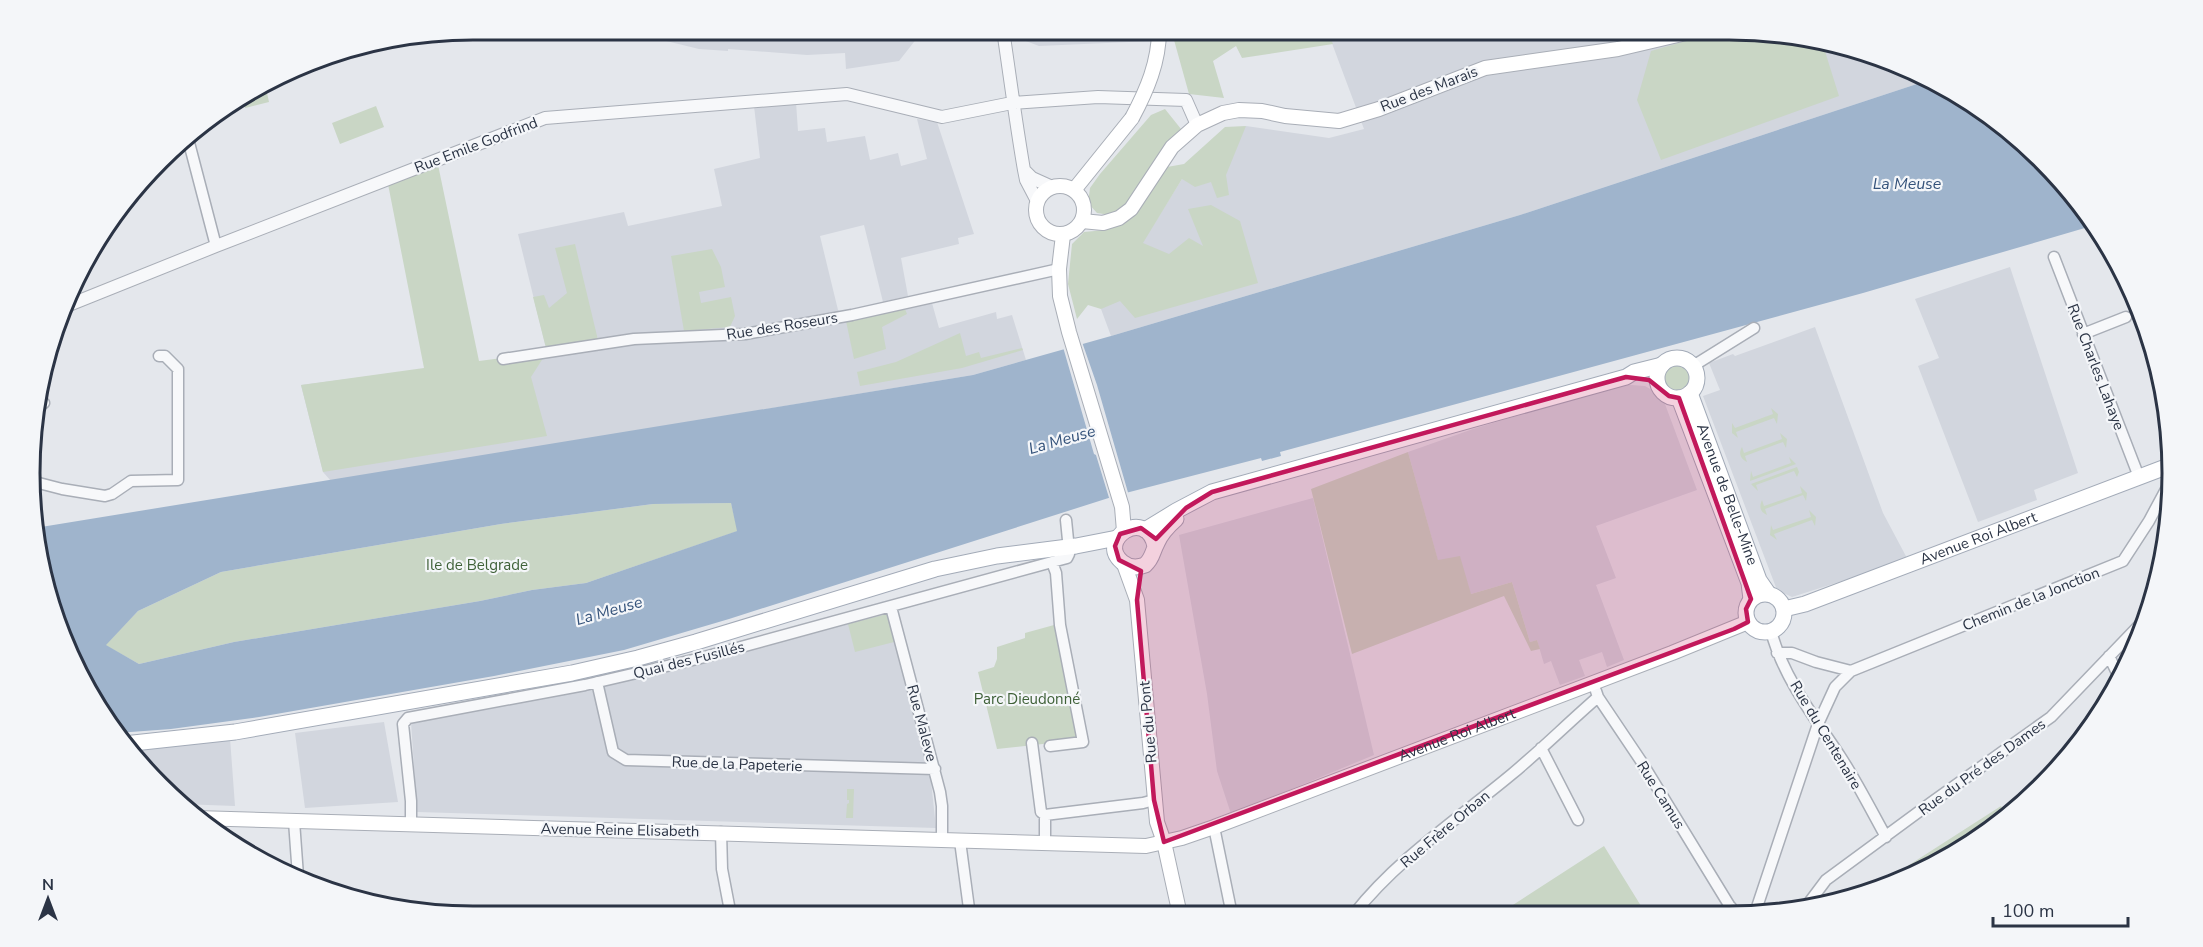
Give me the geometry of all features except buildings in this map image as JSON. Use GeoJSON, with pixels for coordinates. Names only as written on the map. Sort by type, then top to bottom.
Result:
{"type":"FeatureCollection","features":[{"type":"Feature","properties":{"kind":"main road"},"geometry":{"type":"LineString","coordinates":[[1074,190],[1132,118],[1148,89],[1158,40]]}},
{"type":"Feature","properties":{"kind":"main road","name":"Rue des Marais"},"geometry":{"type":"LineString","coordinates":[[1082,221],[1102,223],[1119,218],[1131,208],[1172,147],[1197,125],[1223,113],[1239,110],[1339,121],[1485,68],[1618,49],[1656,40]]}},
{"type":"Feature","properties":{"kind":"main road"},"geometry":{"type":"LineString","coordinates":[[1063,186],[1074,190],[1082,198],[1085,210],[1082,221],[1074,230],[1063,235],[1053,234],[1038,222],[1035,212],[1037,201],[1043,192],[1052,187],[1063,186]]}},
{"type":"Feature","properties":{"kind":"main road","name":"Rue du Pont"},"geometry":{"type":"LineString","coordinates":[[1063,235],[1059,269],[1060,296],[1122,507],[1126,510],[1127,541],[1137,600],[1154,800],[1157,822],[1164,842],[1178,906]]}},
{"type":"Feature","properties":{"kind":"main road"},"geometry":{"type":"LineString","coordinates":[[1127,541],[1131,567],[1145,565],[1154,553],[1162,533],[1186,508],[1212,492],[1626,377],[1668,360],[1682,358],[1693,366],[1697,380],[1685,395],[1669,396],[1662,391],[1657,377],[1662,364]]}},
{"type":"Feature","properties":{"kind":"main road"},"geometry":{"type":"LineString","coordinates":[[1626,377],[1641,378],[1658,384]]}},
{"type":"Feature","properties":{"kind":"main road","name":"Avenue de Belle-Mine"},"geometry":{"type":"LineString","coordinates":[[1685,395],[1759,580],[1768,593]]}},
{"type":"Feature","properties":{"kind":"main road","name":"Avenue de Belle-Mine"},"geometry":{"type":"LineString","coordinates":[[1685,395],[1749,583],[1751,599]]}},
{"type":"Feature","properties":{"kind":"main road","name":"Avenue Roi Albert"},"geometry":{"type":"LineString","coordinates":[[1784,609],[1805,604],[2162,470]]}},
{"type":"Feature","properties":{"kind":"main road"},"geometry":{"type":"LineString","coordinates":[[1127,541],[1176,511],[1186,508]]}},
{"type":"Feature","properties":{"kind":"main road"},"geometry":{"type":"LineString","coordinates":[[135,743],[235,732],[572,673],[696,642],[935,569],[997,556],[1127,541],[1150,534],[1155,546]]}},
{"type":"Feature","properties":{"kind":"main road","name":"Rue du Pont"},"geometry":{"type":"LineString","coordinates":[[1137,600],[1145,565]]}},
{"type":"Feature","properties":{"kind":"main road"},"geometry":{"type":"LineString","coordinates":[[1768,593],[1779,598],[1784,609],[1782,623],[1771,631],[1758,631],[1748,622],[1746,609],[1751,599],[1759,594],[1768,593]]}},
{"type":"Feature","properties":{"kind":"main road","name":"Avenue Roi Albert"},"geometry":{"type":"LineString","coordinates":[[1164,842],[1214,826],[1748,622]]}},
{"type":"Feature","properties":{"kind":"main road","name":"Avenue Reine Elisabeth"},"geometry":{"type":"LineString","coordinates":[[212,818],[1146,846],[1164,842]]}},
{"type":"Feature","properties":{"kind":"street"},"geometry":{"type":"LineString","coordinates":[[996,40],[1006,89],[1012,102]]}},
{"type":"Feature","properties":{"kind":"street"},"geometry":{"type":"LineString","coordinates":[[1005,40],[1024,171],[1037,201]]}},
{"type":"Feature","properties":{"kind":"street","name":"Rue Emile Godfrind"},"geometry":{"type":"LineString","coordinates":[[76,302],[545,118],[847,94],[942,117],[1012,102]]}},
{"type":"Feature","properties":{"kind":"street"},"geometry":{"type":"LineString","coordinates":[[1012,102],[1098,97],[1186,100],[1197,125]]}},
{"type":"Feature","properties":{"kind":"street"},"geometry":{"type":"LineString","coordinates":[[190,146],[216,246]]}},
{"type":"Feature","properties":{"kind":"street"},"geometry":{"type":"LineString","coordinates":[[1024,171],[1032,178],[1052,187]]}},
{"type":"Feature","properties":{"kind":"street","name":"Rue Charles Lahaye"},"geometry":{"type":"LineString","coordinates":[[2054,258],[2139,477]]}},
{"type":"Feature","properties":{"kind":"street","name":"Rue des Roseurs"},"geometry":{"type":"LineString","coordinates":[[503,359],[634,339],[745,334],[852,315],[1059,269]]}},
{"type":"Feature","properties":{"kind":"street"},"geometry":{"type":"LineString","coordinates":[[2083,334],[2126,317]]}},
{"type":"Feature","properties":{"kind":"street"},"geometry":{"type":"LineString","coordinates":[[1693,366],[1754,328]]}},
{"type":"Feature","properties":{"kind":"street"},"geometry":{"type":"LineString","coordinates":[[40,483],[105,496],[131,481],[178,480],[178,369],[165,356],[159,356]]}},
{"type":"Feature","properties":{"kind":"street","name":"Chemin de la Jonction"},"geometry":{"type":"LineString","coordinates":[[1757,906],[1818,724],[1835,687],[1851,671],[2123,561],[2162,496]]}},
{"type":"Feature","properties":{"kind":"street"},"geometry":{"type":"LineString","coordinates":[[1066,520],[1071,547]]}},
{"type":"Feature","properties":{"kind":"street","name":"Quai des Fusillés"},"geometry":{"type":"LineString","coordinates":[[411,824],[411,801],[403,724],[408,718],[597,682],[725,652],[1067,558],[1071,547]]}},
{"type":"Feature","properties":{"kind":"street"},"geometry":{"type":"LineString","coordinates":[[1050,746],[1083,742],[1060,625],[1056,573],[1052,562]]}},
{"type":"Feature","properties":{"kind":"street","name":"Rue Maleve"},"geometry":{"type":"LineString","coordinates":[[891,607],[935,769],[942,806],[942,840]]}},
{"type":"Feature","properties":{"kind":"street","name":"Rue du Centenaire"},"geometry":{"type":"LineString","coordinates":[[1771,631],[1778,653],[1818,724],[1842,758],[1886,837]]}},
{"type":"Feature","properties":{"kind":"street","name":"Rue du Pré des Dames"},"geometry":{"type":"LineString","coordinates":[[1813,898],[1827,880],[2051,717],[2133,632]]}},
{"type":"Feature","properties":{"kind":"street"},"geometry":{"type":"LineString","coordinates":[[1778,653],[1792,653],[1851,671]]}},
{"type":"Feature","properties":{"kind":"street"},"geometry":{"type":"LineString","coordinates":[[2109,656],[2115,670]]}},
{"type":"Feature","properties":{"kind":"street","name":"Rue de la Papeterie"},"geometry":{"type":"LineString","coordinates":[[597,682],[613,752],[626,760],[935,769]]}},
{"type":"Feature","properties":{"kind":"street","name":"Rue Camus"},"geometry":{"type":"LineString","coordinates":[[1594,682],[1598,697],[1641,761],[1730,906]]}},
{"type":"Feature","properties":{"kind":"street","name":"Rue Frère Orban"},"geometry":{"type":"LineString","coordinates":[[1360,906],[1406,861],[1513,773],[1598,697]]}},
{"type":"Feature","properties":{"kind":"street"},"geometry":{"type":"LineString","coordinates":[[1033,747],[1041,812],[1045,815],[1045,843]]}},
{"type":"Feature","properties":{"kind":"street"},"geometry":{"type":"LineString","coordinates":[[1541,747],[1578,819]]}},
{"type":"Feature","properties":{"kind":"street"},"geometry":{"type":"LineString","coordinates":[[1045,815],[1154,800]]}},
{"type":"Feature","properties":{"kind":"street"},"geometry":{"type":"LineString","coordinates":[[294,821],[298,869]]}},
{"type":"Feature","properties":{"kind":"street"},"geometry":{"type":"LineString","coordinates":[[1214,826],[1230,906]]}},
{"type":"Feature","properties":{"kind":"street"},"geometry":{"type":"LineString","coordinates":[[721,832],[722,869],[729,906]]}},
{"type":"Feature","properties":{"kind":"street"},"geometry":{"type":"LineString","coordinates":[[960,841],[969,906]]}},
{"type":"Feature","properties":{"kind":"highlighted area"},"geometry":{"type":"Polygon","coordinates":[[[1626,377],[1649,380],[1669,396],[1679,398],[1751,599],[1746,609],[1748,622],[1734,629],[1164,842],[1154,800],[1137,600],[1141,571],[1119,560],[1115,546],[1120,534],[1141,528],[1156,539],[1186,508],[1212,492],[1626,377]]]}},
{"type":"Feature","properties":{"kind":"shaded area"},"geometry":{"type":"Polygon","coordinates":[[[662,40],[916,40],[899,61],[846,69],[845,53],[807,55],[699,49],[662,40]]]}},
{"type":"Feature","properties":{"kind":"shaded area"},"geometry":{"type":"Polygon","coordinates":[[[1023,40],[1174,40],[1039,46],[1023,40]]]}},
{"type":"Feature","properties":{"kind":"shaded area"},"geometry":{"type":"Polygon","coordinates":[[[1331,40],[1758,41],[1842,55],[1869,63],[1918,84],[1520,215],[1111,336],[1101,309],[1182,179],[1246,126],[1329,138],[1364,129],[1331,40]]]}},
{"type":"Feature","properties":{"kind":"shaded area"},"geometry":{"type":"Polygon","coordinates":[[[796,102],[798,131],[825,128],[827,142],[865,136],[870,160],[898,153],[901,166],[927,159],[917,119],[937,122],[974,234],[958,238],[959,244],[901,258],[908,296],[883,302],[864,225],[820,236],[838,310],[845,316],[846,321],[932,303],[939,328],[996,312],[997,319],[1012,315],[1026,360],[973,375],[331,481],[323,472],[301,385],[503,359],[546,348],[518,234],[624,212],[628,226],[722,206],[714,169],[760,158],[754,106],[796,102]]]}},
{"type":"Feature","properties":{"kind":"shaded area"},"geometry":{"type":"Polygon","coordinates":[[[2010,267],[2078,473],[2034,490],[2037,500],[1978,522],[1918,366],[1939,358],[1915,299],[2010,267]]]}},
{"type":"Feature","properties":{"kind":"shaded area"},"geometry":{"type":"Polygon","coordinates":[[[1815,327],[1883,513],[1908,560],[1792,597],[1777,590],[1703,396],[1720,390],[1709,363],[1815,327]]]}},
{"type":"Feature","properties":{"kind":"shaded area"},"geometry":{"type":"Polygon","coordinates":[[[1617,384],[1645,386],[1662,396],[1697,490],[1596,526],[1616,578],[1596,585],[1624,660],[1607,667],[1602,652],[1579,660],[1585,676],[1560,685],[1551,661],[1544,664],[1537,640],[1530,642],[1512,582],[1471,594],[1438,561],[1408,452],[1529,412],[1548,403],[1617,384]]]}},
{"type":"Feature","properties":{"kind":"shaded area"},"geometry":{"type":"Polygon","coordinates":[[[1313,498],[1374,755],[1231,814],[1217,771],[1207,694],[1179,535],[1313,498]]]}},
{"type":"Feature","properties":{"kind":"shaded area"},"geometry":{"type":"Polygon","coordinates":[[[887,614],[931,781],[936,828],[417,812],[411,722],[655,674],[887,614]]]}},
{"type":"Feature","properties":{"kind":"shaded area"},"geometry":{"type":"Polygon","coordinates":[[[384,722],[398,802],[305,808],[295,733],[384,722]]]}},
{"type":"Feature","properties":{"kind":"shaded area"},"geometry":{"type":"Polygon","coordinates":[[[230,738],[235,806],[195,805],[167,780],[140,750],[230,738]]]}},
{"type":"Feature","properties":{"kind":"green space"},"geometry":{"type":"Polygon","coordinates":[[[1174,40],[1331,40],[1333,44],[1242,58],[1236,46],[1213,61],[1224,98],[1189,94],[1174,40]]]}},
{"type":"Feature","properties":{"kind":"green space"},"geometry":{"type":"Polygon","coordinates":[[[1689,40],[1730,40],[1786,44],[1825,51],[1839,96],[1661,160],[1637,100],[1651,51],[1689,40]]]}},
{"type":"Feature","properties":{"kind":"green space"},"geometry":{"type":"Polygon","coordinates":[[[267,93],[269,102],[245,106],[267,93]]]}},
{"type":"Feature","properties":{"kind":"green space"},"geometry":{"type":"Polygon","coordinates":[[[376,106],[384,127],[340,144],[332,123],[376,106]]]}},
{"type":"Feature","properties":{"kind":"green space"},"geometry":{"type":"Polygon","coordinates":[[[1165,109],[1181,129],[1123,208],[1110,215],[1097,213],[1088,203],[1090,188],[1151,115],[1165,109]]]}},
{"type":"Feature","properties":{"kind":"green space"},"geometry":{"type":"Polygon","coordinates":[[[1246,126],[1226,175],[1229,195],[1217,198],[1211,182],[1195,187],[1182,179],[1143,243],[1169,254],[1189,238],[1203,246],[1188,209],[1211,205],[1240,221],[1258,283],[1135,318],[1120,301],[1101,309],[1088,305],[1077,319],[1068,284],[1072,244],[1084,232],[1105,230],[1133,215],[1167,167],[1184,164],[1225,127],[1246,126]]]}},
{"type":"Feature","properties":{"kind":"green space"},"geometry":{"type":"Polygon","coordinates":[[[437,160],[479,361],[547,352],[531,377],[547,436],[323,472],[301,385],[424,368],[387,179],[437,160]]]}},
{"type":"Feature","properties":{"kind":"green space"},"geometry":{"type":"Polygon","coordinates":[[[575,244],[598,340],[546,348],[533,297],[544,295],[549,308],[567,293],[555,248],[575,244]]]}},
{"type":"Feature","properties":{"kind":"green space"},"geometry":{"type":"Polygon","coordinates":[[[712,249],[721,267],[725,287],[699,292],[701,303],[731,297],[735,316],[730,327],[684,331],[671,256],[712,249]]]}},
{"type":"Feature","properties":{"kind":"green space"},"geometry":{"type":"Polygon","coordinates":[[[905,309],[907,314],[882,327],[886,349],[854,359],[846,321],[905,309]]]}},
{"type":"Feature","properties":{"kind":"green space"},"geometry":{"type":"Polygon","coordinates":[[[960,333],[966,356],[979,352],[981,358],[1022,348],[1023,350],[962,368],[860,386],[857,372],[896,362],[960,333]]]}},
{"type":"Feature","properties":{"kind":"green space"},"geometry":{"type":"Polygon","coordinates":[[[1672,366],[1682,366],[1689,373],[1689,383],[1682,390],[1672,390],[1665,383],[1665,373],[1672,366]]]}},
{"type":"Feature","properties":{"kind":"green space"},"geometry":{"type":"Polygon","coordinates":[[[1771,408],[1778,414],[1777,424],[1774,418],[1736,432],[1738,438],[1732,433],[1732,423],[1735,428],[1773,414],[1771,408]]]}},
{"type":"Feature","properties":{"kind":"green space"},"geometry":{"type":"Polygon","coordinates":[[[1780,433],[1787,439],[1786,448],[1783,442],[1745,456],[1747,462],[1742,458],[1740,452],[1742,447],[1744,453],[1782,439],[1780,433]]]}},
{"type":"Feature","properties":{"kind":"green space"},"geometry":{"type":"Polygon","coordinates":[[[1408,452],[1438,560],[1460,556],[1471,594],[1512,582],[1530,642],[1537,640],[1540,649],[1531,651],[1504,596],[1352,654],[1311,489],[1408,452]]]}},
{"type":"Feature","properties":{"kind":"green space"},"geometry":{"type":"Polygon","coordinates":[[[1789,457],[1796,464],[1750,481],[1751,471],[1753,477],[1791,463],[1789,457]]]}},
{"type":"Feature","properties":{"kind":"green space"},"geometry":{"type":"Polygon","coordinates":[[[1797,467],[1799,472],[1797,477],[1794,471],[1756,485],[1758,491],[1751,484],[1797,467]]]}},
{"type":"Feature","properties":{"kind":"green space"},"geometry":{"type":"Polygon","coordinates":[[[1800,486],[1807,493],[1806,501],[1803,495],[1765,509],[1767,515],[1762,511],[1760,507],[1762,500],[1764,506],[1802,493],[1800,486]]]}},
{"type":"Feature","properties":{"kind":"green space","name":"Ile de Belgrade"},"geometry":{"type":"Polygon","coordinates":[[[731,503],[738,531],[586,583],[532,590],[480,601],[234,642],[139,664],[105,645],[138,611],[221,572],[501,524],[653,504],[731,503]]]}},
{"type":"Feature","properties":{"kind":"green space"},"geometry":{"type":"Polygon","coordinates":[[[1809,510],[1816,517],[1815,526],[1812,520],[1774,534],[1777,540],[1770,535],[1771,525],[1773,530],[1811,517],[1809,510]]]}},
{"type":"Feature","properties":{"kind":"green space"},"geometry":{"type":"Polygon","coordinates":[[[887,614],[894,642],[855,652],[848,624],[887,614]]]}},
{"type":"Feature","properties":{"kind":"green space","name":"Parc Dieudonné"},"geometry":{"type":"Polygon","coordinates":[[[1054,625],[1078,740],[997,749],[978,672],[994,667],[997,647],[1025,638],[1025,633],[1054,625]]]}},
{"type":"Feature","properties":{"kind":"green space"},"geometry":{"type":"Polygon","coordinates":[[[847,789],[854,789],[853,818],[846,818],[849,803],[847,789]]]}},
{"type":"Feature","properties":{"kind":"green space"},"geometry":{"type":"Polygon","coordinates":[[[2001,806],[2003,809],[1970,834],[1895,874],[2001,806]]]}},
{"type":"Feature","properties":{"kind":"green space"},"geometry":{"type":"Polygon","coordinates":[[[1604,846],[1641,906],[1511,906],[1604,846]]]}},
{"type":"Feature","properties":{"kind":"water","name":"La Meuse"},"geometry":{"type":"Polygon","coordinates":[[[1918,84],[1970,113],[2015,148],[2055,188],[2086,228],[1863,293],[1280,452],[1281,456],[1262,461],[1261,458],[1118,495],[729,619],[624,650],[494,676],[259,717],[171,729],[127,732],[113,714],[85,665],[63,613],[55,586],[44,527],[973,375],[1520,215],[1918,84]],[[731,503],[653,504],[501,524],[221,572],[138,611],[106,645],[139,664],[234,642],[480,601],[532,590],[586,583],[737,531],[731,503]]]}},
{"type":"Feature","properties":{"kind":"pier"},"geometry":{"type":"Polygon","coordinates":[[[1082,342],[1129,496],[1110,501],[1063,347],[1082,342]]]}}]}
